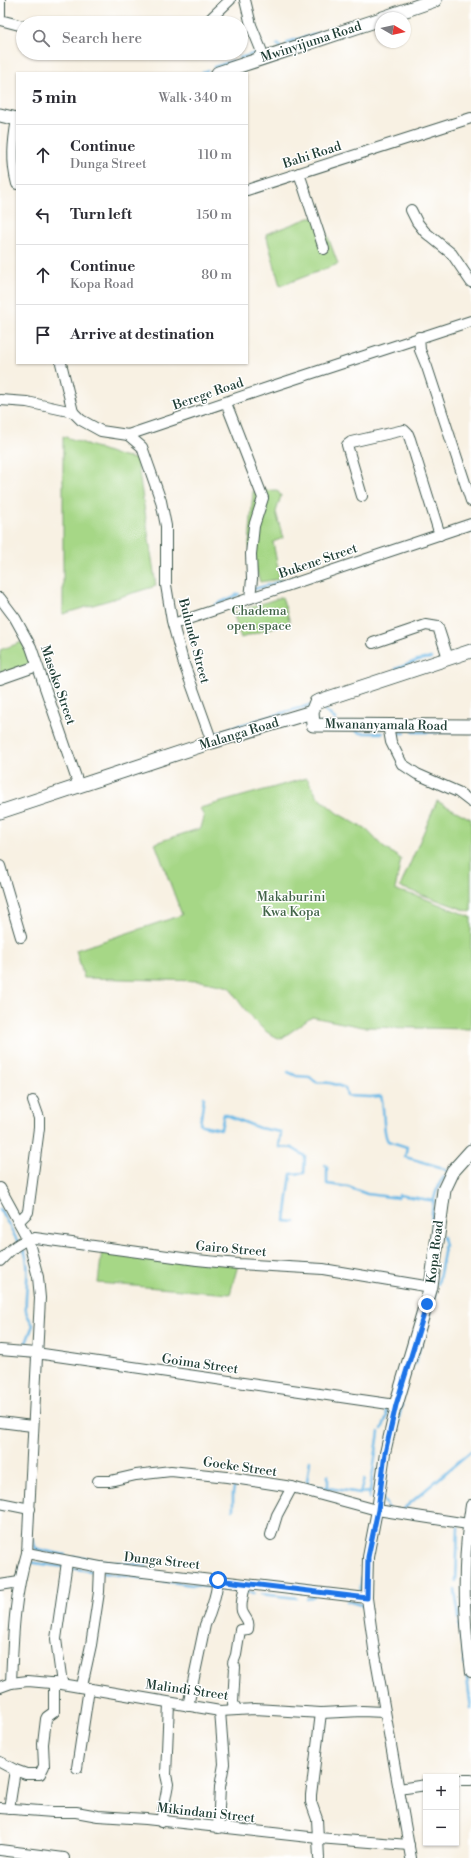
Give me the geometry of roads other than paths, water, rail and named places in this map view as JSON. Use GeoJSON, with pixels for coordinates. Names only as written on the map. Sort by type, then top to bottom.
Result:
{"type":"FeatureCollection","features":[{"type":"Feature","properties":{"kind":"street"},"geometry":{"type":"LineString","coordinates":[[0,0],[0,15]]}},
{"type":"Feature","properties":{"kind":"street"},"geometry":{"type":"LineString","coordinates":[[213,16],[230,0]]}},
{"type":"Feature","properties":{"kind":"street"},"geometry":{"type":"LineString","coordinates":[[245,0],[251,25],[262,52],[258,58]]}},
{"type":"Feature","properties":{"kind":"street","name":"Mwinyijuma Road"},"geometry":{"type":"LineString","coordinates":[[400,12],[435,0]]}},
{"type":"Feature","properties":{"kind":"street"},"geometry":{"type":"LineString","coordinates":[[0,20],[16,24]]}},
{"type":"Feature","properties":{"kind":"street","name":"Mwinyijuma Road"},"geometry":{"type":"LineString","coordinates":[[221,72],[258,58],[326,38],[375,20]]}},
{"type":"Feature","properties":{"kind":"street"},"geometry":{"type":"LineString","coordinates":[[0,115],[16,119]]}},
{"type":"Feature","properties":{"kind":"street","name":"Bahi Road"},"geometry":{"type":"LineString","coordinates":[[248,190],[471,118]]}},
{"type":"Feature","properties":{"kind":"street"},"geometry":{"type":"LineString","coordinates":[[16,126],[12,155],[13,170],[16,180]]}},
{"type":"Feature","properties":{"kind":"street"},"geometry":{"type":"LineString","coordinates":[[299,173],[324,249]]}},
{"type":"Feature","properties":{"kind":"street"},"geometry":{"type":"LineString","coordinates":[[411,210],[417,222],[425,232],[452,254],[471,282]]}},
{"type":"Feature","properties":{"kind":"street","name":"Berege Road"},"geometry":{"type":"LineString","coordinates":[[0,400],[7,399],[40,404],[73,412],[80,420],[101,431],[128,435],[419,338],[470,325]]}},
{"type":"Feature","properties":{"kind":"street"},"geometry":{"type":"LineString","coordinates":[[419,338],[420,350],[471,501]]}},
{"type":"Feature","properties":{"kind":"street"},"geometry":{"type":"LineString","coordinates":[[61,364],[73,412]]}},
{"type":"Feature","properties":{"kind":"street"},"geometry":{"type":"LineString","coordinates":[[226,403],[263,498],[254,526],[251,554],[252,579],[250,598]]}},
{"type":"Feature","properties":{"kind":"street"},"geometry":{"type":"LineString","coordinates":[[362,496],[347,451],[347,445],[351,442],[404,430],[410,439],[440,535]]}},
{"type":"Feature","properties":{"kind":"street","name":"Bulunde Street"},"geometry":{"type":"LineString","coordinates":[[128,435],[142,447],[161,501],[166,526],[166,585],[173,624],[183,661],[212,742]]}},
{"type":"Feature","properties":{"kind":"street","name":"Bukene Street"},"geometry":{"type":"LineString","coordinates":[[173,624],[471,524]]}},
{"type":"Feature","properties":{"kind":"street","name":"Masoko Street"},"geometry":{"type":"LineString","coordinates":[[2,602],[24,633],[38,666],[79,786]]}},
{"type":"Feature","properties":{"kind":"street"},"geometry":{"type":"LineString","coordinates":[[373,643],[426,625],[433,625],[438,627],[448,658]]}},
{"type":"Feature","properties":{"kind":"street","name":"Malanga Road"},"geometry":{"type":"LineString","coordinates":[[0,812],[212,742],[312,712],[316,702],[471,651]]}},
{"type":"Feature","properties":{"kind":"street"},"geometry":{"type":"LineString","coordinates":[[0,679],[38,666]]}},
{"type":"Feature","properties":{"kind":"street","name":"Mwananyamala Road"},"geometry":{"type":"LineString","coordinates":[[312,712],[313,725],[471,726]]}},
{"type":"Feature","properties":{"kind":"street"},"geometry":{"type":"LineString","coordinates":[[388,725],[391,742],[402,764],[417,774],[458,792],[471,802]]}},
{"type":"Feature","properties":{"kind":"street"},"geometry":{"type":"LineString","coordinates":[[0,866],[21,937]]}},
{"type":"Feature","properties":{"kind":"street"},"geometry":{"type":"LineString","coordinates":[[19,1221],[28,1212],[39,1128],[39,1118],[33,1101]]}},
{"type":"Feature","properties":{"kind":"street","name":"Kopa Road"},"geometry":{"type":"LineString","coordinates":[[396,1405],[431,1287],[444,1190],[453,1171],[471,1151]]}},
{"type":"Feature","properties":{"kind":"street"},"geometry":{"type":"LineString","coordinates":[[0,1188],[28,1239],[38,1277],[40,1298],[32,1426],[32,1474],[27,1553],[19,1582],[14,1619],[11,1683]]}},
{"type":"Feature","properties":{"kind":"street","name":"Gairo Street"},"geometry":{"type":"LineString","coordinates":[[28,1239],[35,1238],[56,1240],[238,1264],[322,1268],[431,1287]]}},
{"type":"Feature","properties":{"kind":"street"},"geometry":{"type":"LineString","coordinates":[[0,1261],[11,1249],[28,1239]]}},
{"type":"Feature","properties":{"kind":"street","name":"Goima Street"},"geometry":{"type":"LineString","coordinates":[[0,1350],[36,1353],[396,1405]]}},
{"type":"Feature","properties":{"kind":"street"},"geometry":{"type":"LineString","coordinates":[[396,1405],[385,1453],[378,1510],[368,1557],[367,1598],[384,1712],[412,1858]]}},
{"type":"Feature","properties":{"kind":"street"},"geometry":{"type":"LineString","coordinates":[[0,1422],[32,1426]]}},
{"type":"Feature","properties":{"kind":"street","name":"Goeke Street"},"geometry":{"type":"LineString","coordinates":[[98,1480],[110,1481],[136,1475],[171,1471],[227,1477],[292,1487],[378,1510],[468,1524]]}},
{"type":"Feature","properties":{"kind":"street"},"geometry":{"type":"LineString","coordinates":[[270,1535],[277,1515],[292,1487]]}},
{"type":"Feature","properties":{"kind":"street"},"geometry":{"type":"LineString","coordinates":[[0,1503],[30,1509]]}},
{"type":"Feature","properties":{"kind":"street"},"geometry":{"type":"LineString","coordinates":[[471,1505],[468,1524],[464,1597],[471,1672]]}},
{"type":"Feature","properties":{"kind":"street","name":"Dunga Street"},"geometry":{"type":"LineString","coordinates":[[27,1553],[66,1562],[100,1567],[367,1598]]}},
{"type":"Feature","properties":{"kind":"street"},"geometry":{"type":"LineString","coordinates":[[0,1762],[26,1774],[40,1774],[44,1766],[43,1744],[46,1719],[47,1716],[54,1712],[58,1683],[56,1639],[66,1562]]}},
{"type":"Feature","properties":{"kind":"street"},"geometry":{"type":"LineString","coordinates":[[77,1768],[91,1645],[99,1592],[100,1567]]}},
{"type":"Feature","properties":{"kind":"street"},"geometry":{"type":"LineString","coordinates":[[188,1706],[205,1624],[209,1619],[218,1580]]}},
{"type":"Feature","properties":{"kind":"street"},"geometry":{"type":"LineString","coordinates":[[0,1585],[19,1582]]}},
{"type":"Feature","properties":{"kind":"street"},"geometry":{"type":"LineString","coordinates":[[236,1710],[233,1703],[235,1667],[233,1663],[236,1655],[240,1630],[248,1629],[249,1621],[242,1611],[245,1584]]}},
{"type":"Feature","properties":{"kind":"street","name":"Malindi Street"},"geometry":{"type":"LineString","coordinates":[[0,1687],[11,1683],[28,1681],[58,1683],[220,1711],[236,1710],[322,1713],[362,1711],[384,1712]]}},
{"type":"Feature","properties":{"kind":"street"},"geometry":{"type":"LineString","coordinates":[[161,1822],[168,1784],[166,1775],[169,1703]]}},
{"type":"Feature","properties":{"kind":"street"},"geometry":{"type":"LineString","coordinates":[[218,1828],[224,1764],[220,1711]]}},
{"type":"Feature","properties":{"kind":"street"},"geometry":{"type":"LineString","coordinates":[[319,1858],[317,1819],[311,1802],[311,1795],[322,1713]]}},
{"type":"Feature","properties":{"kind":"street"},"geometry":{"type":"LineString","coordinates":[[4,1808],[16,1770]]}},
{"type":"Feature","properties":{"kind":"street"},"geometry":{"type":"LineString","coordinates":[[459,1780],[471,1780]]}},
{"type":"Feature","properties":{"kind":"street"},"geometry":{"type":"LineString","coordinates":[[399,1789],[423,1785]]}},
{"type":"Feature","properties":{"kind":"street","name":"Mikindani Street"},"geometry":{"type":"LineString","coordinates":[[4,1808],[53,1812],[76,1812],[98,1816],[318,1838],[409,1845]]}},
{"type":"Feature","properties":{"kind":"street"},"geometry":{"type":"LineString","coordinates":[[0,1850],[64,1858]]}},
{"type":"Feature","properties":{"kind":"waterway"},"geometry":{"type":"LineString","coordinates":[[287,45],[288,42],[323,32]]}},
{"type":"Feature","properties":{"kind":"waterway"},"geometry":{"type":"LineString","coordinates":[[277,45],[279,44],[280,47]]}},
{"type":"Feature","properties":{"kind":"waterway"},"geometry":{"type":"LineString","coordinates":[[248,55],[259,52]]}},
{"type":"Feature","properties":{"kind":"waterway"},"geometry":{"type":"LineString","coordinates":[[214,67],[233,61]]}},
{"type":"Feature","properties":{"kind":"waterway"},"geometry":{"type":"LineString","coordinates":[[204,72],[208,70]]}},
{"type":"Feature","properties":{"kind":"waterway"},"geometry":{"type":"LineString","coordinates":[[254,589],[291,579]]}},
{"type":"Feature","properties":{"kind":"waterway"},"geometry":{"type":"LineString","coordinates":[[215,605],[239,594]]}},
{"type":"Feature","properties":{"kind":"waterway"},"geometry":{"type":"LineString","coordinates":[[396,669],[418,660],[431,658]]}},
{"type":"Feature","properties":{"kind":"waterway"},"geometry":{"type":"LineString","coordinates":[[213,735],[234,727],[310,705]]}},
{"type":"Feature","properties":{"kind":"waterway"},"geometry":{"type":"LineString","coordinates":[[319,705],[336,720]]}},
{"type":"Feature","properties":{"kind":"waterway"},"geometry":{"type":"LineString","coordinates":[[356,731],[361,733],[383,733]]}},
{"type":"Feature","properties":{"kind":"waterway"},"geometry":{"type":"LineString","coordinates":[[413,732],[451,732]]}},
{"type":"Feature","properties":{"kind":"waterway"},"geometry":{"type":"LineString","coordinates":[[392,733],[405,733]]}},
{"type":"Feature","properties":{"kind":"waterway"},"geometry":{"type":"LineString","coordinates":[[288,1072],[297,1076],[310,1077],[312,1080],[317,1082],[336,1084],[345,1088],[347,1096],[381,1096],[385,1132],[388,1141],[407,1147],[405,1157],[440,1167],[447,1171]]}},
{"type":"Feature","properties":{"kind":"waterway"},"geometry":{"type":"LineString","coordinates":[[204,1097],[200,1124],[221,1129],[224,1114],[259,1128],[281,1132],[279,1147],[292,1148],[305,1156],[304,1173],[291,1174],[285,1221],[295,1222]]}},
{"type":"Feature","properties":{"kind":"waterway"},"geometry":{"type":"LineString","coordinates":[[325,1165],[327,1167],[327,1184],[348,1187],[367,1194],[398,1198],[399,1195],[435,1201]]}},
{"type":"Feature","properties":{"kind":"waterway"},"geometry":{"type":"LineString","coordinates":[[432,1234],[433,1204],[437,1189],[444,1177]]}},
{"type":"Feature","properties":{"kind":"waterway"},"geometry":{"type":"LineString","coordinates":[[0,1209],[18,1242]]}},
{"type":"Feature","properties":{"kind":"waterway"},"geometry":{"type":"LineString","coordinates":[[438,1284],[444,1253],[443,1247],[445,1246],[443,1237]]}},
{"type":"Feature","properties":{"kind":"waterway"},"geometry":{"type":"LineString","coordinates":[[21,1246],[27,1259],[26,1311],[33,1325],[24,1348]]}},
{"type":"Feature","properties":{"kind":"waterway"},"geometry":{"type":"LineString","coordinates":[[415,1364],[435,1294]]}},
{"type":"Feature","properties":{"kind":"waterway"},"geometry":{"type":"LineString","coordinates":[[391,1442],[394,1438],[402,1405]]}},
{"type":"Feature","properties":{"kind":"waterway"},"geometry":{"type":"LineString","coordinates":[[382,1429],[387,1416],[385,1406]]}},
{"type":"Feature","properties":{"kind":"waterway"},"geometry":{"type":"LineString","coordinates":[[369,1498],[379,1432]]}},
{"type":"Feature","properties":{"kind":"waterway"},"geometry":{"type":"LineString","coordinates":[[401,1511],[471,1451]]}},
{"type":"Feature","properties":{"kind":"waterway"},"geometry":{"type":"LineString","coordinates":[[310,1461],[307,1481],[309,1485],[360,1493],[371,1492]]}},
{"type":"Feature","properties":{"kind":"waterway"},"geometry":{"type":"LineString","coordinates":[[328,1475],[328,1488]]}},
{"type":"Feature","properties":{"kind":"waterway"},"geometry":{"type":"LineString","coordinates":[[360,1493],[364,1479]]}},
{"type":"Feature","properties":{"kind":"waterway"},"geometry":{"type":"LineString","coordinates":[[232,1482],[235,1484],[233,1493],[233,1509]]}},
{"type":"Feature","properties":{"kind":"waterway"},"geometry":{"type":"LineString","coordinates":[[382,1498],[389,1509]]}},
{"type":"Feature","properties":{"kind":"waterway"},"geometry":{"type":"LineString","coordinates":[[456,1582],[458,1527]]}},
{"type":"Feature","properties":{"kind":"waterway"},"geometry":{"type":"LineString","coordinates":[[33,1540],[36,1549],[65,1555]]}},
{"type":"Feature","properties":{"kind":"waterway"},"geometry":{"type":"LineString","coordinates":[[74,1557],[147,1566]]}},
{"type":"Feature","properties":{"kind":"waterway"},"geometry":{"type":"LineString","coordinates":[[28,1562],[64,1567]]}},
{"type":"Feature","properties":{"kind":"waterway"},"geometry":{"type":"LineString","coordinates":[[69,1568],[98,1572]]}},
{"type":"Feature","properties":{"kind":"waterway"},"geometry":{"type":"LineString","coordinates":[[103,1573],[215,1588]]}},
{"type":"Feature","properties":{"kind":"waterway"},"geometry":{"type":"LineString","coordinates":[[360,1594],[362,1577]]}},
{"type":"Feature","properties":{"kind":"waterway"},"geometry":{"type":"LineString","coordinates":[[220,1589],[241,1591]]}},
{"type":"Feature","properties":{"kind":"waterway"},"geometry":{"type":"LineString","coordinates":[[455,1590],[459,1619]]}},
{"type":"Feature","properties":{"kind":"waterway"},"geometry":{"type":"LineString","coordinates":[[246,1592],[254,1593]]}},
{"type":"Feature","properties":{"kind":"waterway"},"geometry":{"type":"LineString","coordinates":[[261,1594],[297,1598]]}},
{"type":"Feature","properties":{"kind":"waterway"},"geometry":{"type":"LineString","coordinates":[[307,1599],[314,1596]]}},
{"type":"Feature","properties":{"kind":"waterway"},"geometry":{"type":"LineString","coordinates":[[347,1601],[361,1605]]}},
{"type":"Feature","properties":{"kind":"waterway"},"geometry":{"type":"LineString","coordinates":[[361,1604],[365,1609]]}},
{"type":"Feature","properties":{"kind":"waterway"},"geometry":{"type":"LineString","coordinates":[[459,1624],[465,1665]]}},
{"type":"Feature","properties":{"kind":"waterway"},"geometry":{"type":"LineString","coordinates":[[466,1670],[471,1708]]}},
{"type":"Feature","properties":{"kind":"park label","name":"Chadema open space"},"geometry":{"type":"Point","coordinates":[259,618]}},
{"type":"Feature","properties":{"kind":"park label","name":"Makaburini Kwa Kopa"},"geometry":{"type":"Point","coordinates":[291,904]}}]}
